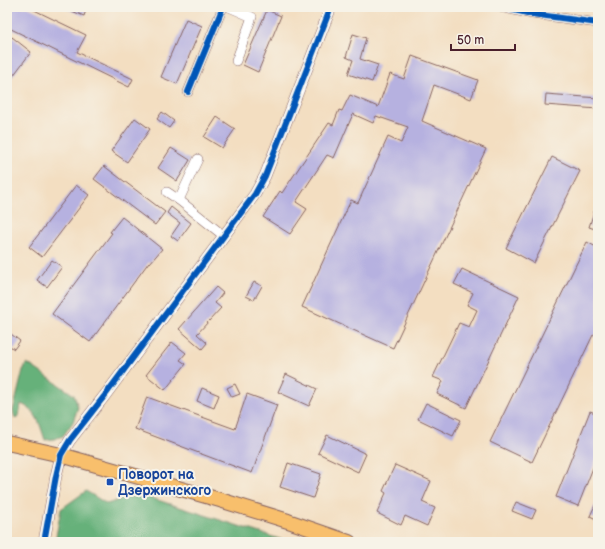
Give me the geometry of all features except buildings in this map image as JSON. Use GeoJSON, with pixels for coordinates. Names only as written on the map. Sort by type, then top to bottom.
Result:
{"type":"FeatureCollection","features":[{"type":"Feature","properties":{"kind":"main road"},"geometry":{"type":"LineString","coordinates":[[7,443],[61,455],[259,512],[348,542]]}},
{"type":"Feature","properties":{"kind":"street"},"geometry":{"type":"LineString","coordinates":[[188,92],[223,7]]}},
{"type":"Feature","properties":{"kind":"street"},"geometry":{"type":"LineString","coordinates":[[229,7],[252,17],[236,61]]}},
{"type":"Feature","properties":{"kind":"street"},"geometry":{"type":"LineString","coordinates":[[44,542],[61,455],[75,434],[246,207],[265,176],[331,7]]}},
{"type":"Feature","properties":{"kind":"street"},"geometry":{"type":"LineString","coordinates":[[500,7],[597,25]]}},
{"type":"Feature","properties":{"kind":"street"},"geometry":{"type":"LineString","coordinates":[[179,200],[198,159]]}},
{"type":"Feature","properties":{"kind":"street"},"geometry":{"type":"LineString","coordinates":[[167,192],[224,236]]}},
{"type":"Feature","properties":{"kind":"green space"},"geometry":{"type":"Polygon","coordinates":[[[27,363],[74,395],[78,407],[73,422],[63,436],[45,440],[34,414],[31,410],[21,404],[19,416],[15,418],[13,411],[23,370],[27,363]]]}},
{"type":"Feature","properties":{"kind":"green space"},"geometry":{"type":"Polygon","coordinates":[[[86,491],[107,504],[128,497],[145,496],[289,542],[55,542],[61,509],[86,491]]]}},
{"type":"Feature","properties":{"kind":"cycle path"},"geometry":{"type":"LineString","coordinates":[[188,92],[223,7]]}},
{"type":"Feature","properties":{"kind":"cycle path"},"geometry":{"type":"LineString","coordinates":[[44,542],[61,455],[70,440],[255,194],[265,176],[331,7]]}},
{"type":"Feature","properties":{"kind":"cycle path"},"geometry":{"type":"LineString","coordinates":[[500,7],[532,14],[598,23]]}},
{"type":"Feature","properties":{"kind":"place","name":"Поворот на Дзержинского"},"geometry":{"type":"Point","coordinates":[110,482]}}]}
